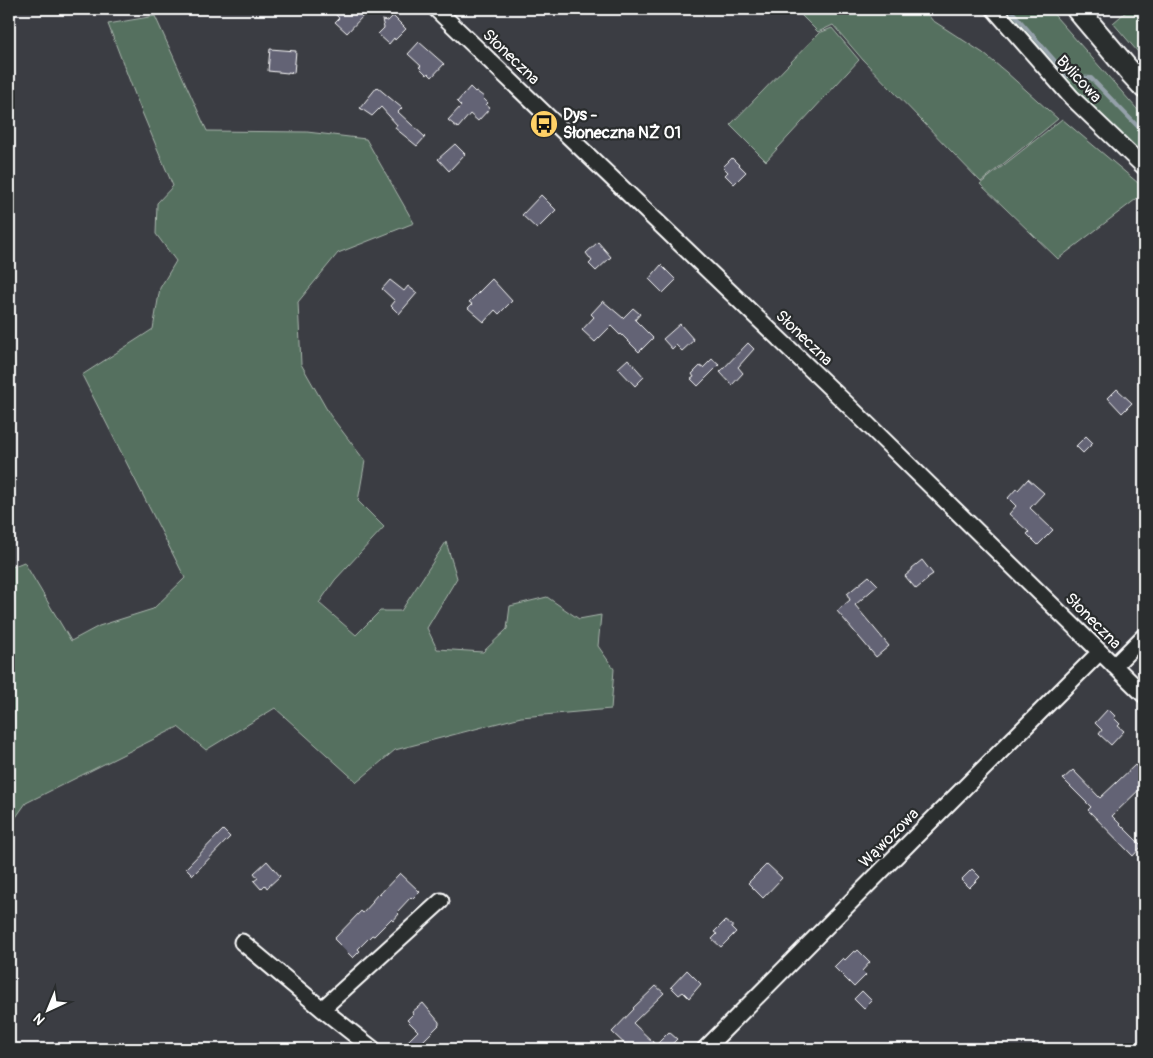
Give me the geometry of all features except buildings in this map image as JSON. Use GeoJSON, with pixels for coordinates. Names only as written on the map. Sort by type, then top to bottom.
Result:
{"type":"FeatureCollection","features":[{"type":"Feature","properties":{"kind":"highway"},"geometry":{"type":"LineString","coordinates":[[1077,9],[1144,87]]}},
{"type":"Feature","properties":{"kind":"street","name":"Słoneczna"},"geometry":{"type":"LineString","coordinates":[[436,9],[845,402],[1144,695]]}},
{"type":"Feature","properties":{"kind":"street","name":"Bylicowa"},"geometry":{"type":"LineString","coordinates":[[994,9],[1071,97],[1144,167]]}},
{"type":"Feature","properties":{"kind":"street"},"geometry":{"type":"LineString","coordinates":[[1114,666],[1144,636]]}},
{"type":"Feature","properties":{"kind":"street","name":"Wąwozowa"},"geometry":{"type":"LineString","coordinates":[[705,1049],[1100,652]]}},
{"type":"Feature","properties":{"kind":"street"},"geometry":{"type":"LineString","coordinates":[[322,1009],[442,901]]}},
{"type":"Feature","properties":{"kind":"street"},"geometry":{"type":"LineString","coordinates":[[242,942],[373,1049]]}},
{"type":"Feature","properties":{"kind":"green space"},"geometry":{"type":"Polygon","coordinates":[[[795,9],[924,9],[932,20],[983,53],[1058,119],[981,182],[863,60],[833,25],[818,32],[795,9]]]}},
{"type":"Feature","properties":{"kind":"green space"},"geometry":{"type":"Polygon","coordinates":[[[1003,9],[1049,9],[1144,117],[1144,156],[1086,103],[1003,9]]]}},
{"type":"Feature","properties":{"kind":"green space"},"geometry":{"type":"Polygon","coordinates":[[[1129,9],[1144,9],[1144,59],[1113,23],[1129,9]]]}},
{"type":"Feature","properties":{"kind":"green space"},"geometry":{"type":"Polygon","coordinates":[[[155,16],[207,131],[307,132],[366,139],[414,223],[338,253],[298,302],[301,364],[330,415],[365,461],[358,501],[384,527],[335,580],[319,603],[356,635],[380,611],[401,611],[446,542],[457,578],[427,628],[437,649],[483,652],[507,629],[510,606],[547,597],[579,619],[601,615],[598,646],[614,669],[611,709],[521,717],[395,750],[357,782],[275,708],[206,750],[178,727],[26,803],[9,827],[9,568],[24,562],[71,641],[99,626],[153,609],[185,578],[82,375],[153,329],[160,288],[176,261],[156,234],[157,203],[173,186],[108,24],[155,16]]]}},
{"type":"Feature","properties":{"kind":"green space"},"geometry":{"type":"Polygon","coordinates":[[[832,28],[859,60],[766,161],[730,125],[819,33],[832,28]]]}},
{"type":"Feature","properties":{"kind":"green space"},"geometry":{"type":"Polygon","coordinates":[[[1062,119],[1144,188],[1144,193],[1058,259],[980,184],[1062,119]]]}},
{"type":"Feature","properties":{"kind":"waterway"},"geometry":{"type":"LineString","coordinates":[[1010,9],[1068,76],[1091,78],[1144,133]]}},
{"type":"Feature","properties":{"kind":"place","name":"Dys - Słoneczna NŻ 01"},"geometry":{"type":"Point","coordinates":[544,124]}}]}
